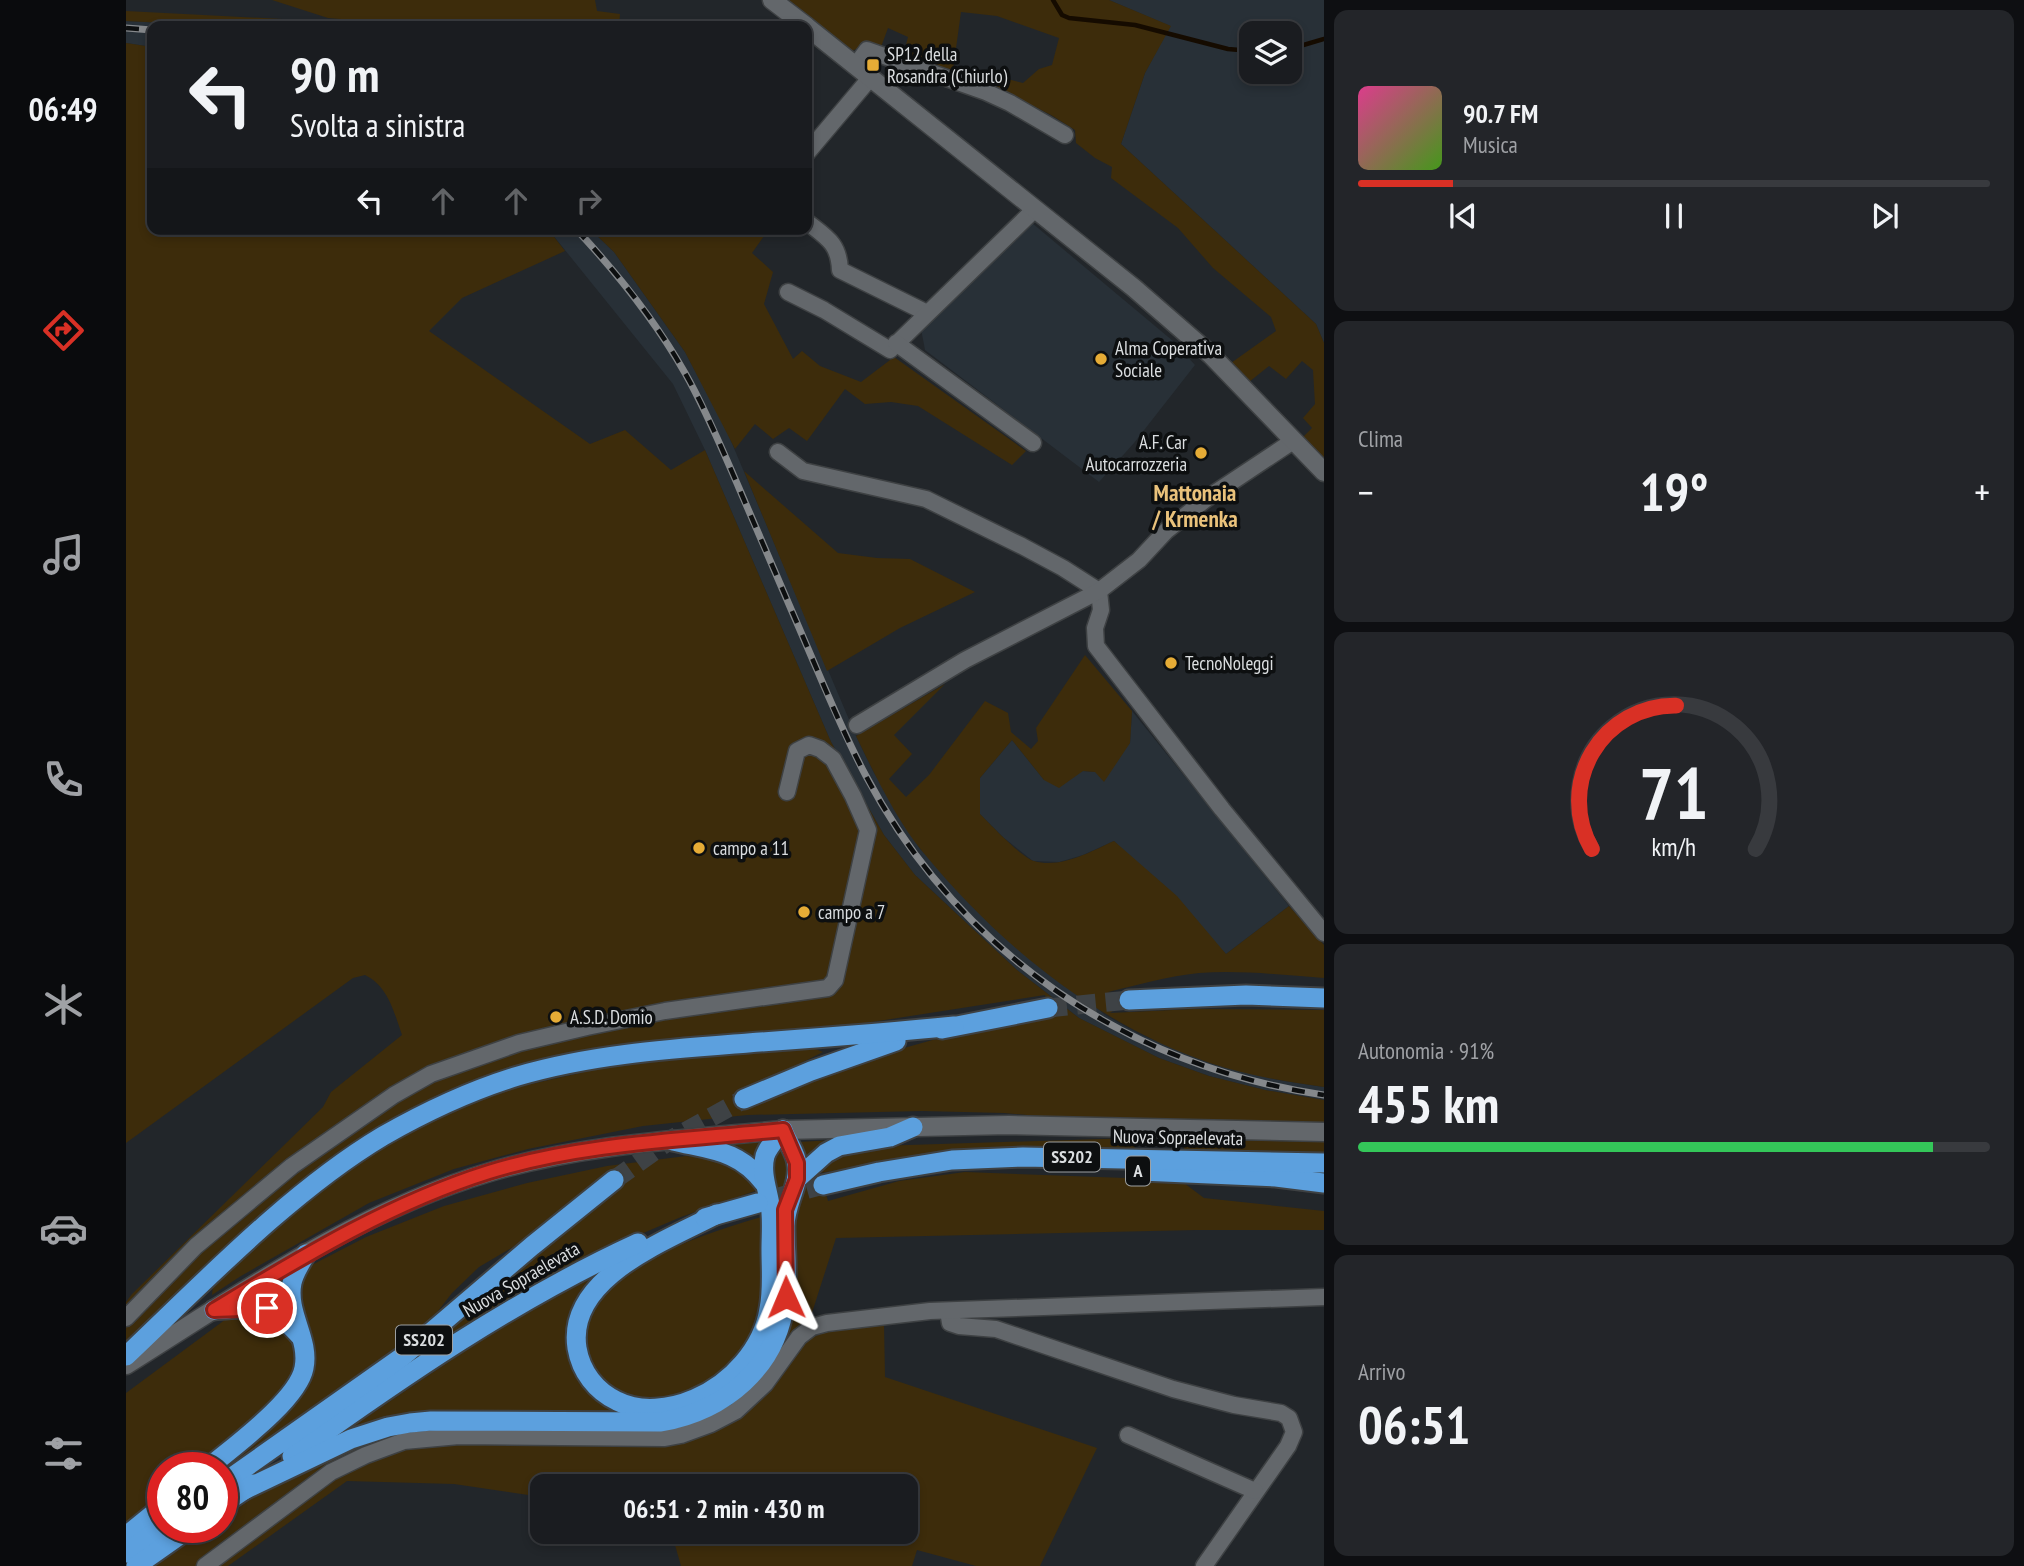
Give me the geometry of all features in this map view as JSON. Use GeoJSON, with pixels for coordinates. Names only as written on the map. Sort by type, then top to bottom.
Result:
{"type":"FeatureCollection","features":[{"type":"Feature","properties":{"kind":"highway"},"geometry":{"type":"LineString","coordinates":[[1188,997],[1244,988],[1324,988]]}},
{"type":"Feature","properties":{"kind":"highway"},"geometry":{"type":"LineString","coordinates":[[1129,1000],[1246,995],[1324,998]]}},
{"type":"Feature","properties":{"kind":"highway"},"geometry":{"type":"LineString","coordinates":[[744,1100],[880,1045],[954,1026],[1048,1008]]}},
{"type":"Feature","properties":{"kind":"highway"},"geometry":{"type":"LineString","coordinates":[[126,1356],[240,1249],[317,1182],[383,1137],[452,1101],[517,1076],[582,1060],[657,1050],[954,1026]]}},
{"type":"Feature","properties":{"kind":"highway"},"geometry":{"type":"LineString","coordinates":[[797,1179],[826,1153],[839,1146],[890,1137],[913,1127]]}},
{"type":"Feature","properties":{"kind":"highway"},"geometry":{"type":"LineString","coordinates":[[242,1491],[351,1439],[399,1425],[431,1421],[661,1422],[710,1408],[744,1384],[763,1360],[778,1332],[786,1297],[785,1210],[797,1179],[797,1163],[783,1130],[765,1155],[764,1183],[771,1214],[769,1310],[759,1338],[745,1360],[726,1380],[702,1396],[675,1405],[625,1405],[609,1397],[589,1379],[579,1354],[578,1329],[587,1303],[606,1278],[627,1261],[717,1214]]}},
{"type":"Feature","properties":{"kind":"highway"},"geometry":{"type":"LineString","coordinates":[[673,1141],[733,1156],[746,1163],[764,1183]]}},
{"type":"Feature","properties":{"kind":"highway","name":"Nuova Sopraelevata"},"geometry":{"type":"LineString","coordinates":[[823,1185],[951,1160],[1023,1157],[1324,1164]]}},
{"type":"Feature","properties":{"kind":"highway","name":"A"},"geometry":{"type":"LineString","coordinates":[[951,1160],[1276,1177],[1324,1182]]}},
{"type":"Feature","properties":{"kind":"highway","name":"Nuova Sopraelevata"},"geometry":{"type":"LineString","coordinates":[[238,1473],[402,1357],[614,1180]]}},
{"type":"Feature","properties":{"kind":"highway","name":"Nuova Sopraelevata"},"geometry":{"type":"LineString","coordinates":[[238,1494],[411,1373],[517,1306],[646,1239],[758,1203]]}},
{"type":"Feature","properties":{"kind":"highway"},"geometry":{"type":"LineString","coordinates":[[226,1452],[290,1396],[304,1370],[305,1346],[292,1304],[291,1291],[295,1272],[306,1254]]}},
{"type":"Feature","properties":{"kind":"highway"},"geometry":{"type":"LineString","coordinates":[[214,1310],[267,1308],[286,1320],[302,1338]]}},
{"type":"Feature","properties":{"kind":"highway"},"geometry":{"type":"LineString","coordinates":[[126,1536],[147,1519]]}},
{"type":"Feature","properties":{"kind":"highway"},"geometry":{"type":"LineString","coordinates":[[126,1553],[147,1538]]}},
{"type":"Feature","properties":{"kind":"highway"},"geometry":{"type":"LineString","coordinates":[[136,1566],[169,1543]]}},
{"type":"Feature","properties":{"kind":"main road"},"geometry":{"type":"LineString","coordinates":[[772,0],[800,21]]}},
{"type":"Feature","properties":{"kind":"main road"},"geometry":{"type":"LineString","coordinates":[[812,30],[1134,288],[1211,355],[1324,472]]}},
{"type":"Feature","properties":{"kind":"main road"},"geometry":{"type":"LineString","coordinates":[[126,1365],[306,1254],[365,1223],[490,1172],[563,1155],[783,1130],[1009,1125],[1324,1132]]}},
{"type":"Feature","properties":{"kind":"main road"},"geometry":{"type":"LineString","coordinates":[[126,1378],[181,1331]]}},
{"type":"Feature","properties":{"kind":"street"},"geometry":{"type":"LineString","coordinates":[[856,65],[867,50],[1010,103],[1065,135]]}},
{"type":"Feature","properties":{"kind":"street"},"geometry":{"type":"LineString","coordinates":[[812,147],[871,78]]}},
{"type":"Feature","properties":{"kind":"street"},"geometry":{"type":"LineString","coordinates":[[788,292],[824,310],[890,350],[1034,210]]}},
{"type":"Feature","properties":{"kind":"street"},"geometry":{"type":"LineString","coordinates":[[812,226],[835,246],[840,270],[927,313]]}},
{"type":"Feature","properties":{"kind":"street"},"geometry":{"type":"LineString","coordinates":[[897,343],[1033,443]]}},
{"type":"Feature","properties":{"kind":"street"},"geometry":{"type":"LineString","coordinates":[[857,725],[965,660],[1099,591],[1139,560],[1166,531],[1206,499],[1293,441]]}},
{"type":"Feature","properties":{"kind":"street"},"geometry":{"type":"LineString","coordinates":[[778,452],[803,471],[926,499],[1022,546],[1099,591]]}},
{"type":"Feature","properties":{"kind":"street"},"geometry":{"type":"LineString","coordinates":[[1099,591],[1101,610],[1095,628],[1096,646],[1222,809],[1324,933]]}},
{"type":"Feature","properties":{"kind":"street"},"geometry":{"type":"LineString","coordinates":[[126,1318],[196,1246],[292,1166],[394,1095],[431,1074],[519,1043],[587,1027],[665,1011],[828,989],[835,980],[868,830],[833,758],[820,749],[809,745],[797,751],[787,792]]}},
{"type":"Feature","properties":{"kind":"street"},"geometry":{"type":"LineString","coordinates":[[205,1566],[331,1472],[396,1443],[444,1436],[665,1438],[711,1424],[747,1402],[765,1384],[799,1337],[812,1327],[853,1320],[948,1311],[1324,1297]]}},
{"type":"Feature","properties":{"kind":"street"},"geometry":{"type":"LineString","coordinates":[[948,1311],[950,1323],[958,1326],[996,1329],[1173,1389],[1285,1416],[1294,1427],[1293,1437],[1204,1566]]}},
{"type":"Feature","properties":{"kind":"street"},"geometry":{"type":"LineString","coordinates":[[1128,1435],[1255,1491]]}},
{"type":"Feature","properties":{"kind":"shaded area"},"geometry":{"type":"Polygon","coordinates":[[[272,0],[595,0],[597,11],[620,14],[619,21],[365,21],[328,18],[272,0]]]}},
{"type":"Feature","properties":{"kind":"shaded area"},"geometry":{"type":"Polygon","coordinates":[[[789,0],[1109,0],[1171,26],[1145,73],[1121,144],[1316,324],[1324,343],[1324,462],[1302,438],[1312,428],[1303,418],[1315,404],[1313,370],[1302,361],[1286,379],[1269,366],[1249,382],[1231,363],[1276,331],[1271,317],[1213,268],[1178,228],[1111,178],[1112,167],[1076,143],[1075,130],[996,87],[1000,77],[1023,83],[1039,69],[1052,65],[1059,38],[997,16],[961,12],[953,70],[903,56],[908,37],[888,28],[881,47],[868,43],[852,51],[789,0]]]}},
{"type":"Feature","properties":{"kind":"shaded area"},"geometry":{"type":"Polygon","coordinates":[[[1109,0],[1324,0],[1324,343],[1316,324],[1121,144],[1145,73],[1170,26],[1109,0]]]}},
{"type":"Feature","properties":{"kind":"shaded area"},"geometry":{"type":"Polygon","coordinates":[[[126,11],[288,21],[147,22],[126,21],[126,11]]]}},
{"type":"Feature","properties":{"kind":"shaded area"},"geometry":{"type":"Polygon","coordinates":[[[126,21],[147,22],[147,46],[126,43],[126,21]]]}},
{"type":"Feature","properties":{"kind":"shaded area"},"geometry":{"type":"Polygon","coordinates":[[[126,43],[147,46],[147,235],[553,235],[565,251],[462,298],[429,331],[590,444],[625,430],[671,470],[705,450],[831,742],[884,835],[915,875],[1017,970],[1079,1018],[1159,1058],[1209,1076],[1265,1090],[1324,1100],[1324,1124],[1085,1120],[1004,1113],[922,1111],[747,1115],[643,1126],[528,1149],[454,1169],[369,1203],[212,1295],[213,1285],[263,1238],[324,1187],[419,1123],[505,1090],[624,1063],[813,1048],[823,1052],[740,1094],[954,1034],[1051,1017],[1045,995],[840,1027],[633,1043],[571,1056],[423,1106],[126,1345],[126,1302],[132,1294],[323,1107],[331,1092],[402,1035],[385,993],[365,975],[353,978],[126,1143],[126,43]]]}},
{"type":"Feature","properties":{"kind":"shaded area"},"geometry":{"type":"Polygon","coordinates":[[[1032,223],[1173,341],[1195,365],[1134,443],[1099,482],[925,350],[921,329],[1032,223]]]}},
{"type":"Feature","properties":{"kind":"shaded area"},"geometry":{"type":"Polygon","coordinates":[[[553,235],[596,235],[614,252],[685,352],[725,427],[856,736],[873,771],[920,849],[1105,1015],[1139,1034],[1210,1063],[1278,1080],[1324,1087],[1324,1100],[1265,1090],[1209,1076],[1159,1058],[1079,1018],[1017,970],[915,875],[884,835],[831,742],[705,450],[673,384],[553,235]]]}},
{"type":"Feature","properties":{"kind":"shaded area"},"geometry":{"type":"Polygon","coordinates":[[[596,235],[765,235],[752,253],[773,272],[764,304],[793,359],[802,351],[820,366],[861,382],[894,357],[1026,451],[1012,465],[918,406],[891,402],[865,404],[845,389],[807,441],[789,428],[773,439],[755,424],[735,449],[685,352],[614,252],[596,235]]]}},
{"type":"Feature","properties":{"kind":"shaded area"},"geometry":{"type":"Polygon","coordinates":[[[744,471],[838,553],[910,559],[975,592],[900,628],[827,671],[744,471]]]}},
{"type":"Feature","properties":{"kind":"shaded area"},"geometry":{"type":"Polygon","coordinates":[[[1085,655],[1132,711],[1130,743],[1104,782],[1095,772],[1083,771],[1059,788],[1044,780],[1012,740],[980,778],[980,814],[1014,847],[1034,861],[1065,861],[1114,841],[1177,896],[1226,954],[1289,906],[1324,945],[1324,978],[1230,972],[1176,976],[1108,992],[1129,1000],[1110,1013],[1194,1009],[1324,1010],[1324,1087],[1210,1063],[1127,1026],[1051,977],[983,917],[922,851],[895,811],[856,736],[945,684],[894,735],[912,754],[889,779],[906,797],[929,775],[985,701],[1008,713],[1011,732],[1031,749],[1038,741],[1036,728],[1085,655]]]}},
{"type":"Feature","properties":{"kind":"shaded area"},"geometry":{"type":"Polygon","coordinates":[[[1132,711],[1289,906],[1226,954],[1114,841],[1059,862],[1033,861],[980,814],[980,778],[1012,740],[1044,780],[1083,771],[1095,772],[1130,743],[1132,711]]]}},
{"type":"Feature","properties":{"kind":"shaded area"},"geometry":{"type":"Polygon","coordinates":[[[1134,1138],[1135,1150],[996,1149],[928,1155],[820,1173],[828,1201],[899,1181],[965,1172],[1180,1180],[1204,1198],[1324,1211],[1324,1230],[836,1238],[809,1322],[796,1332],[763,1380],[738,1405],[687,1428],[653,1433],[424,1433],[386,1442],[331,1468],[238,1537],[238,1508],[258,1494],[349,1449],[406,1432],[438,1428],[659,1430],[698,1422],[725,1408],[740,1398],[765,1371],[789,1322],[793,1278],[793,1218],[799,1193],[806,1181],[825,1162],[848,1151],[877,1146],[1134,1138]]]}},
{"type":"Feature","properties":{"kind":"shaded area"},"geometry":{"type":"Polygon","coordinates":[[[1179,1139],[1324,1142],[1324,1157],[1186,1152],[1179,1139]]]}},
{"type":"Feature","properties":{"kind":"shaded area"},"geometry":{"type":"Polygon","coordinates":[[[834,1140],[807,1161],[798,1142],[834,1140]]]}},
{"type":"Feature","properties":{"kind":"shaded area"},"geometry":{"type":"Polygon","coordinates":[[[763,1142],[758,1162],[732,1147],[733,1144],[763,1142]]]}},
{"type":"Feature","properties":{"kind":"shaded area"},"geometry":{"type":"Polygon","coordinates":[[[783,1151],[791,1167],[784,1192],[777,1193],[771,1182],[773,1154],[783,1151]]]}},
{"type":"Feature","properties":{"kind":"shaded area"},"geometry":{"type":"Polygon","coordinates":[[[686,1156],[725,1160],[757,1187],[763,1201],[763,1305],[750,1338],[737,1357],[721,1373],[702,1387],[659,1401],[636,1399],[614,1392],[599,1379],[593,1369],[586,1348],[586,1327],[593,1306],[606,1289],[632,1268],[686,1242],[761,1217],[755,1191],[681,1217],[608,1248],[440,1343],[435,1342],[614,1180],[607,1172],[520,1243],[479,1267],[452,1293],[428,1324],[238,1463],[237,1452],[311,1376],[314,1348],[299,1306],[299,1288],[306,1268],[366,1237],[444,1206],[527,1183],[607,1166],[686,1156]]]}},
{"type":"Feature","properties":{"kind":"shaded area"},"geometry":{"type":"Polygon","coordinates":[[[603,1272],[570,1342],[627,1413],[349,1433],[347,1430],[518,1315],[603,1272]]]}},
{"type":"Feature","properties":{"kind":"shaded area"},"geometry":{"type":"Polygon","coordinates":[[[284,1281],[284,1305],[274,1304],[268,1292],[284,1281]]]}},
{"type":"Feature","properties":{"kind":"shaded area"},"geometry":{"type":"Polygon","coordinates":[[[264,1314],[289,1330],[294,1344],[294,1367],[288,1383],[251,1423],[215,1452],[147,1452],[147,1506],[126,1523],[126,1393],[226,1319],[264,1314]]]}},
{"type":"Feature","properties":{"kind":"shaded area"},"geometry":{"type":"Polygon","coordinates":[[[884,1324],[885,1377],[1097,1448],[1040,1566],[976,1566],[917,1550],[912,1566],[681,1566],[675,1544],[918,1544],[918,1474],[530,1474],[530,1495],[454,1484],[347,1481],[228,1566],[212,1566],[312,1490],[403,1445],[708,1433],[799,1344],[828,1330],[884,1324]]]}},
{"type":"Feature","properties":{"kind":"shaded area"},"geometry":{"type":"Polygon","coordinates":[[[188,1543],[230,1543],[199,1566],[155,1566],[188,1543]]]}},
{"type":"Feature","properties":{"kind":"waterway"},"geometry":{"type":"LineString","coordinates":[[1053,0],[1062,15],[1069,18],[1135,25],[1239,50]]}},
{"type":"Feature","properties":{"kind":"waterway"},"geometry":{"type":"LineString","coordinates":[[1302,45],[1324,39]]}},
{"type":"Feature","properties":{"kind":"tunnel"},"geometry":{"type":"LineString","coordinates":[[1048,1008],[1129,1000]]}},
{"type":"Feature","properties":{"kind":"tunnel"},"geometry":{"type":"LineString","coordinates":[[614,1180],[670,1140],[744,1099]]}},
{"type":"Feature","properties":{"kind":"tunnel"},"geometry":{"type":"LineString","coordinates":[[779,1197],[823,1185]]}},
{"type":"Feature","properties":{"kind":"railway"},"geometry":{"type":"LineString","coordinates":[[126,28],[147,30]]}},
{"type":"Feature","properties":{"kind":"railway"},"geometry":{"type":"LineString","coordinates":[[581,235],[635,298],[685,373],[720,444],[834,710],[866,776],[905,839],[950,896],[1000,947],[1056,991],[1117,1028],[1183,1058],[1252,1080],[1324,1095]]}},
{"type":"Feature","properties":{"kind":"place","name":"SP12 della Rosandra (Chiurlo)"},"geometry":{"type":"Point","coordinates":[873,65]}},
{"type":"Feature","properties":{"kind":"place","name":"Alma Coperativa Sociale"},"geometry":{"type":"Point","coordinates":[1101,359]}},
{"type":"Feature","properties":{"kind":"place","name":"A.F. Car Autocarrozzeria"},"geometry":{"type":"Point","coordinates":[1201,453]}},
{"type":"Feature","properties":{"kind":"place","name":"TecnoNoleggi"},"geometry":{"type":"Point","coordinates":[1171,663]}},
{"type":"Feature","properties":{"kind":"place","name":"campo a 11"},"geometry":{"type":"Point","coordinates":[699,848]}},
{"type":"Feature","properties":{"kind":"place","name":"campo a 7"},"geometry":{"type":"Point","coordinates":[804,912]}},
{"type":"Feature","properties":{"kind":"place","name":"A.S.D. Domio"},"geometry":{"type":"Point","coordinates":[556,1017]}},
{"type":"Feature","properties":{"kind":"district","name":"Mattonaia / Krmenka"},"geometry":{"type":"Point","coordinates":[1195,506]}},
{"type":"Feature","properties":{"kind":"route"},"geometry":{"type":"LineString","coordinates":[[267,1308],[214,1310],[306,1254],[365,1223],[490,1172],[563,1155],[632,1145],[783,1130],[797,1163],[797,1179],[785,1210],[786,1297]]}}]}
